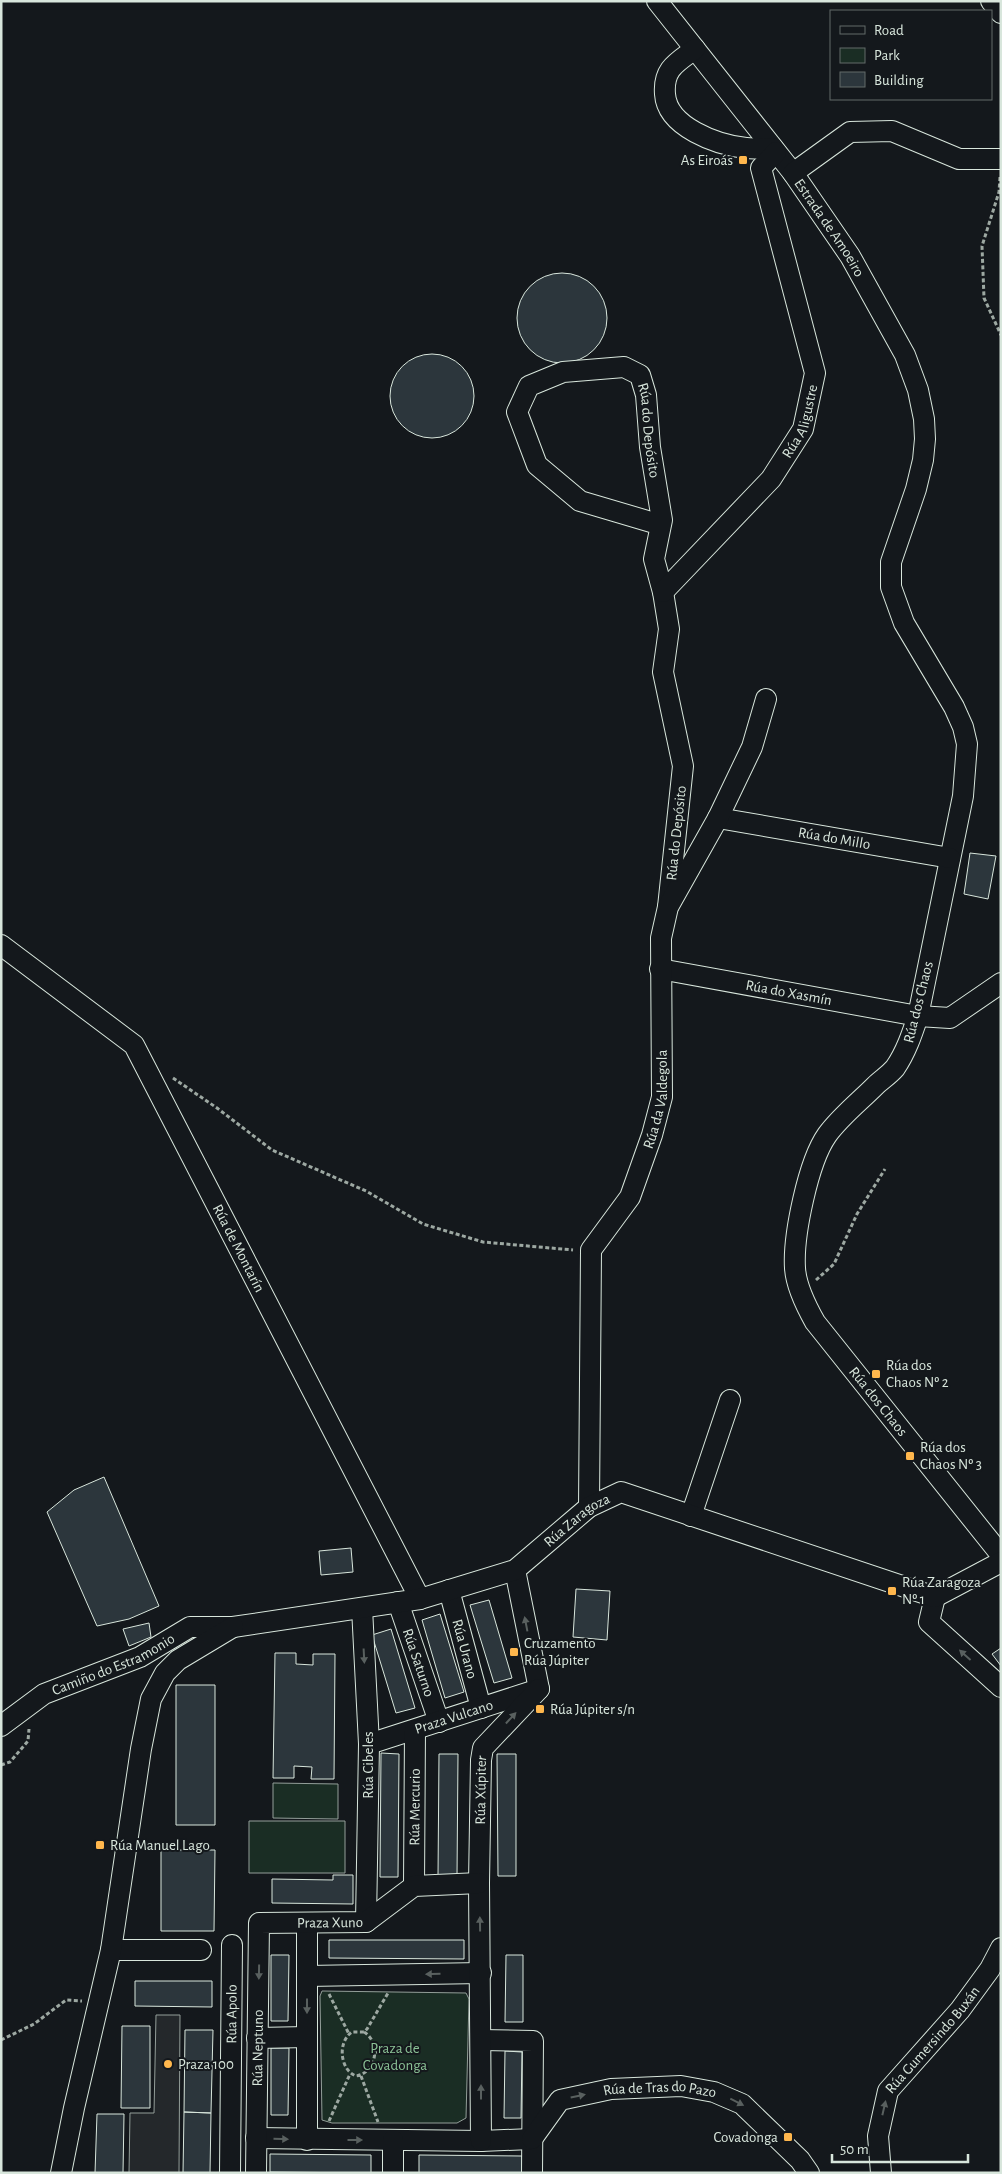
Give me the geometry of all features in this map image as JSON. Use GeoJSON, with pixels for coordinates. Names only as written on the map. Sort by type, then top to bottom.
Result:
{"type":"FeatureCollection","features":[{"type":"Feature","properties":{"kind":"street","name":"Estrada de Amoeiro"},"geometry":{"type":"LineString","coordinates":[[656,1],[793,173],[850,256],[905,355],[918,390],[924,419],[923,460],[916,489]]}},
{"type":"Feature","properties":{"kind":"street"},"geometry":{"type":"LineString","coordinates":[[991,1],[1001,13]]}},
{"type":"Feature","properties":{"kind":"street"},"geometry":{"type":"LineString","coordinates":[[695,49],[676,63],[666,75],[665,100],[670,114],[682,125],[696,133],[745,148],[774,150]]}},
{"type":"Feature","properties":{"kind":"street"},"geometry":{"type":"LineString","coordinates":[[793,173],[850,132],[892,131],[959,160],[1001,159]]}},
{"type":"Feature","properties":{"kind":"street","name":"Rúa Aligustre"},"geometry":{"type":"LineString","coordinates":[[663,592],[771,479],[803,429],[814,373],[761,168],[774,150]]}},
{"type":"Feature","properties":{"kind":"street","name":"Rúa do Depósito"},"geometry":{"type":"LineString","coordinates":[[661,525],[580,501],[538,466],[517,412],[529,386],[563,372],[624,367],[640,375],[646,395],[650,447],[662,520],[661,525],[654,559],[663,592],[669,630],[663,672],[683,766],[668,907]]}},
{"type":"Feature","properties":{"kind":"street","name":"Rúa dos Chaos"},"geometry":{"type":"LineString","coordinates":[[916,489],[892,562],[891,587],[904,623],[954,707],[963,727],[966,744],[963,796],[918,1016],[908,1046],[894,1069],[848,1111],[827,1136],[815,1157],[805,1194],[796,1244],[795,1269],[801,1292],[815,1322],[1001,1555]]}},
{"type":"Feature","properties":{"kind":"street","name":"Rúa da Valdegola"},"geometry":{"type":"LineString","coordinates":[[591,1250],[630,1197],[652,1135],[662,1097],[660,969],[661,938],[668,907],[718,818],[752,747],[766,700]]}},
{"type":"Feature","properties":{"kind":"street","name":"Rúa do Millo"},"geometry":{"type":"LineString","coordinates":[[718,818],[950,858]]}},
{"type":"Feature","properties":{"kind":"street","name":"Rúa de Montarín"},"geometry":{"type":"LineString","coordinates":[[1,945],[134,1045],[420,1599]]}},
{"type":"Feature","properties":{"kind":"street","name":"Rúa do Xasmín"},"geometry":{"type":"LineString","coordinates":[[660,969],[918,1016],[950,1018],[1001,983]]}},
{"type":"Feature","properties":{"kind":"street"},"geometry":{"type":"LineString","coordinates":[[588,1507],[591,1250]]}},
{"type":"Feature","properties":{"kind":"street"},"geometry":{"type":"LineString","coordinates":[[692,1516],[730,1400]]}},
{"type":"Feature","properties":{"kind":"street","name":"Rúa Zaragoza"},"geometry":{"type":"LineString","coordinates":[[232,1627],[420,1599],[515,1570],[588,1507],[621,1492],[936,1597]]}},
{"type":"Feature","properties":{"kind":"street"},"geometry":{"type":"LineString","coordinates":[[1001,1562],[936,1597],[928,1622],[1001,1688]]}},
{"type":"Feature","properties":{"kind":"street"},"geometry":{"type":"LineString","coordinates":[[515,1570],[538,1688]]}},
{"type":"Feature","properties":{"kind":"street","name":"Rúa Urano"},"geometry":{"type":"LineString","coordinates":[[449,1590],[482,1708]]}},
{"type":"Feature","properties":{"kind":"street","name":"Rúa Saturno"},"geometry":{"type":"LineString","coordinates":[[398,1602],[439,1722]]}},
{"type":"Feature","properties":{"kind":"street","name":"Rúa Cibeles"},"geometry":{"type":"LineString","coordinates":[[362,1608],[369,1744],[366,1922]]}},
{"type":"Feature","properties":{"kind":"street","name":"Camiño do Estramonio"},"geometry":{"type":"LineString","coordinates":[[1,1726],[44,1694],[140,1656],[190,1627],[232,1627]]}},
{"type":"Feature","properties":{"kind":"street"},"geometry":{"type":"LineString","coordinates":[[61,2173],[111,1950],[141,1749],[151,1699],[165,1673],[178,1660],[232,1627]]}},
{"type":"Feature","properties":{"kind":"street","name":"Praza Vulcano"},"geometry":{"type":"LineString","coordinates":[[369,1744],[538,1688]]}},
{"type":"Feature","properties":{"kind":"street","name":"Rúa Xúpiter"},"geometry":{"type":"LineString","coordinates":[[481,1973],[479,1883],[483,1748],[538,1688]]}},
{"type":"Feature","properties":{"kind":"street","name":"Rúa Mercurio"},"geometry":{"type":"LineString","coordinates":[[414,1886],[416,1730]]}},
{"type":"Feature","properties":{"kind":"street"},"geometry":{"type":"LineString","coordinates":[[414,1886],[479,1883]]}},
{"type":"Feature","properties":{"kind":"street","name":"Praza Xuno"},"geometry":{"type":"LineString","coordinates":[[259,1923],[366,1922],[414,1886]]}},
{"type":"Feature","properties":{"kind":"street","name":"Rúa Neptuno"},"geometry":{"type":"LineString","coordinates":[[256,2173],[259,1923]]}},
{"type":"Feature","properties":{"kind":"street"},"geometry":{"type":"LineString","coordinates":[[307,1923],[314,1976],[307,2037],[313,2140]]}},
{"type":"Feature","properties":{"kind":"street","name":"Rúa Apolo"},"geometry":{"type":"LineString","coordinates":[[230,2173],[232,1945]]}},
{"type":"Feature","properties":{"kind":"street","name":"Rúa Gumersindo Buxán"},"geometry":{"type":"LineString","coordinates":[[880,2173],[878,2136],[888,2092],[960,2010],[990,1969],[1001,1948]]}},
{"type":"Feature","properties":{"kind":"street"},"geometry":{"type":"LineString","coordinates":[[111,1950],[201,1950]]}},
{"type":"Feature","properties":{"kind":"street"},"geometry":{"type":"LineString","coordinates":[[314,1976],[481,1973],[481,2140]]}},
{"type":"Feature","properties":{"kind":"street"},"geometry":{"type":"LineString","coordinates":[[257,2038],[307,2037]]}},
{"type":"Feature","properties":{"kind":"street"},"geometry":{"type":"LineString","coordinates":[[481,2040],[533,2041],[532,2173]]}},
{"type":"Feature","properties":{"kind":"street","name":"Rúa de Tras do Pazo"},"geometry":{"type":"LineString","coordinates":[[532,2139],[560,2100],[611,2089],[681,2086],[714,2092],[742,2104],[800,2160],[809,2173]]}},
{"type":"Feature","properties":{"kind":"street"},"geometry":{"type":"LineString","coordinates":[[256,2138],[313,2140],[532,2139]]}},
{"type":"Feature","properties":{"kind":"street"},"geometry":{"type":"LineString","coordinates":[[389,2140],[393,2173]]}},
{"type":"Feature","properties":{"kind":"path"},"geometry":{"type":"LineString","coordinates":[[1001,174],[999,192],[982,246],[984,298],[1001,335]]}},
{"type":"Feature","properties":{"kind":"path"},"geometry":{"type":"LineString","coordinates":[[167,1074],[217,1108],[272,1150],[366,1191],[423,1224],[483,1242],[549,1249],[591,1250]]}},
{"type":"Feature","properties":{"kind":"path"},"geometry":{"type":"LineString","coordinates":[[801,1292],[834,1264],[858,1214],[885,1169]]}},
{"type":"Feature","properties":{"kind":"path"},"geometry":{"type":"LineString","coordinates":[[1,1765],[10,1762],[28,1741],[32,1703]]}},
{"type":"Feature","properties":{"kind":"path"},"geometry":{"type":"LineString","coordinates":[[364,2032],[398,1975]]}},
{"type":"Feature","properties":{"kind":"path"},"geometry":{"type":"LineString","coordinates":[[314,1976],[349,2034]]}},
{"type":"Feature","properties":{"kind":"path"},"geometry":{"type":"LineString","coordinates":[[1,2040],[34,2024],[66,2000],[98,2002]]}},
{"type":"Feature","properties":{"kind":"path"},"geometry":{"type":"LineString","coordinates":[[352,2032],[364,2032],[370,2035],[376,2052],[369,2071],[360,2076],[350,2074],[343,2060],[344,2043],[352,2032]]}},
{"type":"Feature","properties":{"kind":"path"},"geometry":{"type":"LineString","coordinates":[[376,2052],[396,2053]]}},
{"type":"Feature","properties":{"kind":"path"},"geometry":{"type":"LineString","coordinates":[[313,2140],[350,2074]]}},
{"type":"Feature","properties":{"kind":"path"},"geometry":{"type":"LineString","coordinates":[[360,2076],[389,2140]]}},
{"type":"Feature","properties":{"kind":"green space"},"geometry":{"type":"Polygon","coordinates":[[[273,1783],[338,1784],[338,1819],[273,1818],[273,1783]]]}},
{"type":"Feature","properties":{"kind":"green space"},"geometry":{"type":"Polygon","coordinates":[[[249,1821],[345,1821],[345,1873],[249,1873],[249,1821]]]}},
{"type":"Feature","properties":{"kind":"green space","name":"Praza de Covadonga"},"geometry":{"type":"Polygon","coordinates":[[[322,1991],[466,1993],[469,1999],[466,2118],[457,2123],[332,2123],[322,2120],[320,1996],[322,1991]]]}},
{"type":"Feature","properties":{"kind":"shaded area","name":"Praza 100"},"geometry":{"type":"Polygon","coordinates":[[[156,2015],[180,2015],[179,2173],[129,2173],[130,2113],[154,2113],[156,2015]]]}},
{"type":"Feature","properties":{"kind":"building"},"geometry":{"type":"Polygon","coordinates":[[[562,273],[579,276],[594,286],[604,301],[607,318],[604,335],[594,350],[579,360],[562,363],[545,360],[530,350],[520,335],[517,318],[520,301],[530,286],[545,276],[562,273]]]}},
{"type":"Feature","properties":{"kind":"building"},"geometry":{"type":"Polygon","coordinates":[[[432,354],[448,357],[467,373],[471,380],[474,396],[471,412],[455,431],[448,435],[432,438],[416,435],[397,419],[393,412],[390,396],[393,380],[409,361],[416,357],[432,354]]]}},
{"type":"Feature","properties":{"kind":"building"},"geometry":{"type":"Polygon","coordinates":[[[970,853],[996,856],[988,899],[964,894],[970,853]]]}},
{"type":"Feature","properties":{"kind":"building"},"geometry":{"type":"Polygon","coordinates":[[[104,1477],[159,1606],[129,1619],[97,1626],[47,1512],[74,1490],[104,1477]]]}},
{"type":"Feature","properties":{"kind":"building"},"geometry":{"type":"Polygon","coordinates":[[[351,1548],[353,1572],[321,1575],[319,1551],[351,1548]]]}},
{"type":"Feature","properties":{"kind":"building"},"geometry":{"type":"Polygon","coordinates":[[[576,1589],[610,1591],[607,1640],[573,1637],[576,1589]]]}},
{"type":"Feature","properties":{"kind":"building"},"geometry":{"type":"Polygon","coordinates":[[[489,1600],[512,1678],[494,1683],[470,1605],[489,1600]]]}},
{"type":"Feature","properties":{"kind":"building"},"geometry":{"type":"Polygon","coordinates":[[[440,1614],[464,1692],[445,1698],[422,1620],[440,1614]]]}},
{"type":"Feature","properties":{"kind":"building"},"geometry":{"type":"Polygon","coordinates":[[[149,1623],[151,1637],[129,1646],[123,1629],[149,1623]]]}},
{"type":"Feature","properties":{"kind":"building"},"geometry":{"type":"Polygon","coordinates":[[[391,1629],[415,1708],[396,1713],[372,1635],[391,1629]]]}},
{"type":"Feature","properties":{"kind":"building"},"geometry":{"type":"Polygon","coordinates":[[[1001,1648],[1001,1666],[992,1654],[1001,1648]]]}},
{"type":"Feature","properties":{"kind":"building"},"geometry":{"type":"Polygon","coordinates":[[[275,1653],[296,1653],[296,1664],[313,1665],[313,1654],[335,1654],[334,1779],[311,1779],[312,1767],[294,1766],[294,1778],[273,1778],[275,1653]]]}},
{"type":"Feature","properties":{"kind":"building"},"geometry":{"type":"Polygon","coordinates":[[[176,1685],[215,1685],[215,1825],[176,1825],[176,1685]]]}},
{"type":"Feature","properties":{"kind":"building"},"geometry":{"type":"Polygon","coordinates":[[[381,1753],[399,1754],[398,1877],[380,1877],[381,1753]]]}},
{"type":"Feature","properties":{"kind":"building"},"geometry":{"type":"Polygon","coordinates":[[[439,1754],[458,1754],[457,1877],[438,1877],[439,1754]]]}},
{"type":"Feature","properties":{"kind":"building"},"geometry":{"type":"Polygon","coordinates":[[[497,1754],[516,1754],[516,1876],[498,1876],[497,1754]]]}},
{"type":"Feature","properties":{"kind":"building"},"geometry":{"type":"Polygon","coordinates":[[[161,1850],[215,1850],[214,1931],[161,1931],[161,1850]]]}},
{"type":"Feature","properties":{"kind":"building"},"geometry":{"type":"Polygon","coordinates":[[[333,1875],[353,1875],[353,1904],[272,1903],[272,1879],[333,1880],[333,1875]]]}},
{"type":"Feature","properties":{"kind":"building"},"geometry":{"type":"Polygon","coordinates":[[[329,1940],[464,1940],[464,1959],[329,1958],[329,1940]]]}},
{"type":"Feature","properties":{"kind":"building"},"geometry":{"type":"Polygon","coordinates":[[[271,1955],[289,1955],[288,2021],[271,2021],[271,1955]]]}},
{"type":"Feature","properties":{"kind":"building"},"geometry":{"type":"Polygon","coordinates":[[[506,1955],[523,1955],[523,2022],[505,2022],[506,1955]]]}},
{"type":"Feature","properties":{"kind":"building"},"geometry":{"type":"Polygon","coordinates":[[[135,1981],[212,1981],[212,2007],[135,2006],[135,1981]]]}},
{"type":"Feature","properties":{"kind":"building"},"geometry":{"type":"Polygon","coordinates":[[[122,2026],[150,2026],[150,2108],[121,2108],[122,2026]]]}},
{"type":"Feature","properties":{"kind":"building"},"geometry":{"type":"Polygon","coordinates":[[[185,2030],[213,2030],[211,2113],[184,2112],[185,2030]]]}},
{"type":"Feature","properties":{"kind":"building"},"geometry":{"type":"Polygon","coordinates":[[[271,2048],[289,2048],[288,2115],[271,2115],[271,2048]]]}},
{"type":"Feature","properties":{"kind":"building"},"geometry":{"type":"Polygon","coordinates":[[[505,2051],[522,2052],[521,2118],[504,2118],[505,2051]]]}},
{"type":"Feature","properties":{"kind":"building"},"geometry":{"type":"Polygon","coordinates":[[[184,2112],[211,2113],[210,2173],[183,2173],[184,2112]]]}},
{"type":"Feature","properties":{"kind":"building"},"geometry":{"type":"Polygon","coordinates":[[[97,2114],[124,2114],[123,2173],[95,2173],[97,2114]]]}},
{"type":"Feature","properties":{"kind":"building"},"geometry":{"type":"Polygon","coordinates":[[[270,2154],[371,2155],[371,2173],[270,2172],[270,2154]]]}},
{"type":"Feature","properties":{"kind":"building"},"geometry":{"type":"Polygon","coordinates":[[[419,2155],[522,2156],[522,2173],[419,2173],[419,2155]]]}},
{"type":"Feature","properties":{"kind":"place","name":"As Eiroás"},"geometry":{"type":"Point","coordinates":[743,160]}},
{"type":"Feature","properties":{"kind":"place","name":"Rúa dos Chaos Nº 2"},"geometry":{"type":"Point","coordinates":[876,1374]}},
{"type":"Feature","properties":{"kind":"place","name":"Rúa dos Chaos Nº 3"},"geometry":{"type":"Point","coordinates":[910,1456]}},
{"type":"Feature","properties":{"kind":"place","name":"Rúa Zaragoza Nº 1"},"geometry":{"type":"Point","coordinates":[892,1591]}},
{"type":"Feature","properties":{"kind":"place","name":"Cruzamento Rúa Júpiter"},"geometry":{"type":"Point","coordinates":[514,1652]}},
{"type":"Feature","properties":{"kind":"place","name":"Rúa Júpiter s/n"},"geometry":{"type":"Point","coordinates":[540,1709]}},
{"type":"Feature","properties":{"kind":"place","name":"Rúa Manuel Lago"},"geometry":{"type":"Point","coordinates":[100,1845]}},
{"type":"Feature","properties":{"kind":"place","name":"Praza 100"},"geometry":{"type":"Point","coordinates":[168,2064]}},
{"type":"Feature","properties":{"kind":"place","name":"Covadonga"},"geometry":{"type":"Point","coordinates":[788,2137]}}]}
